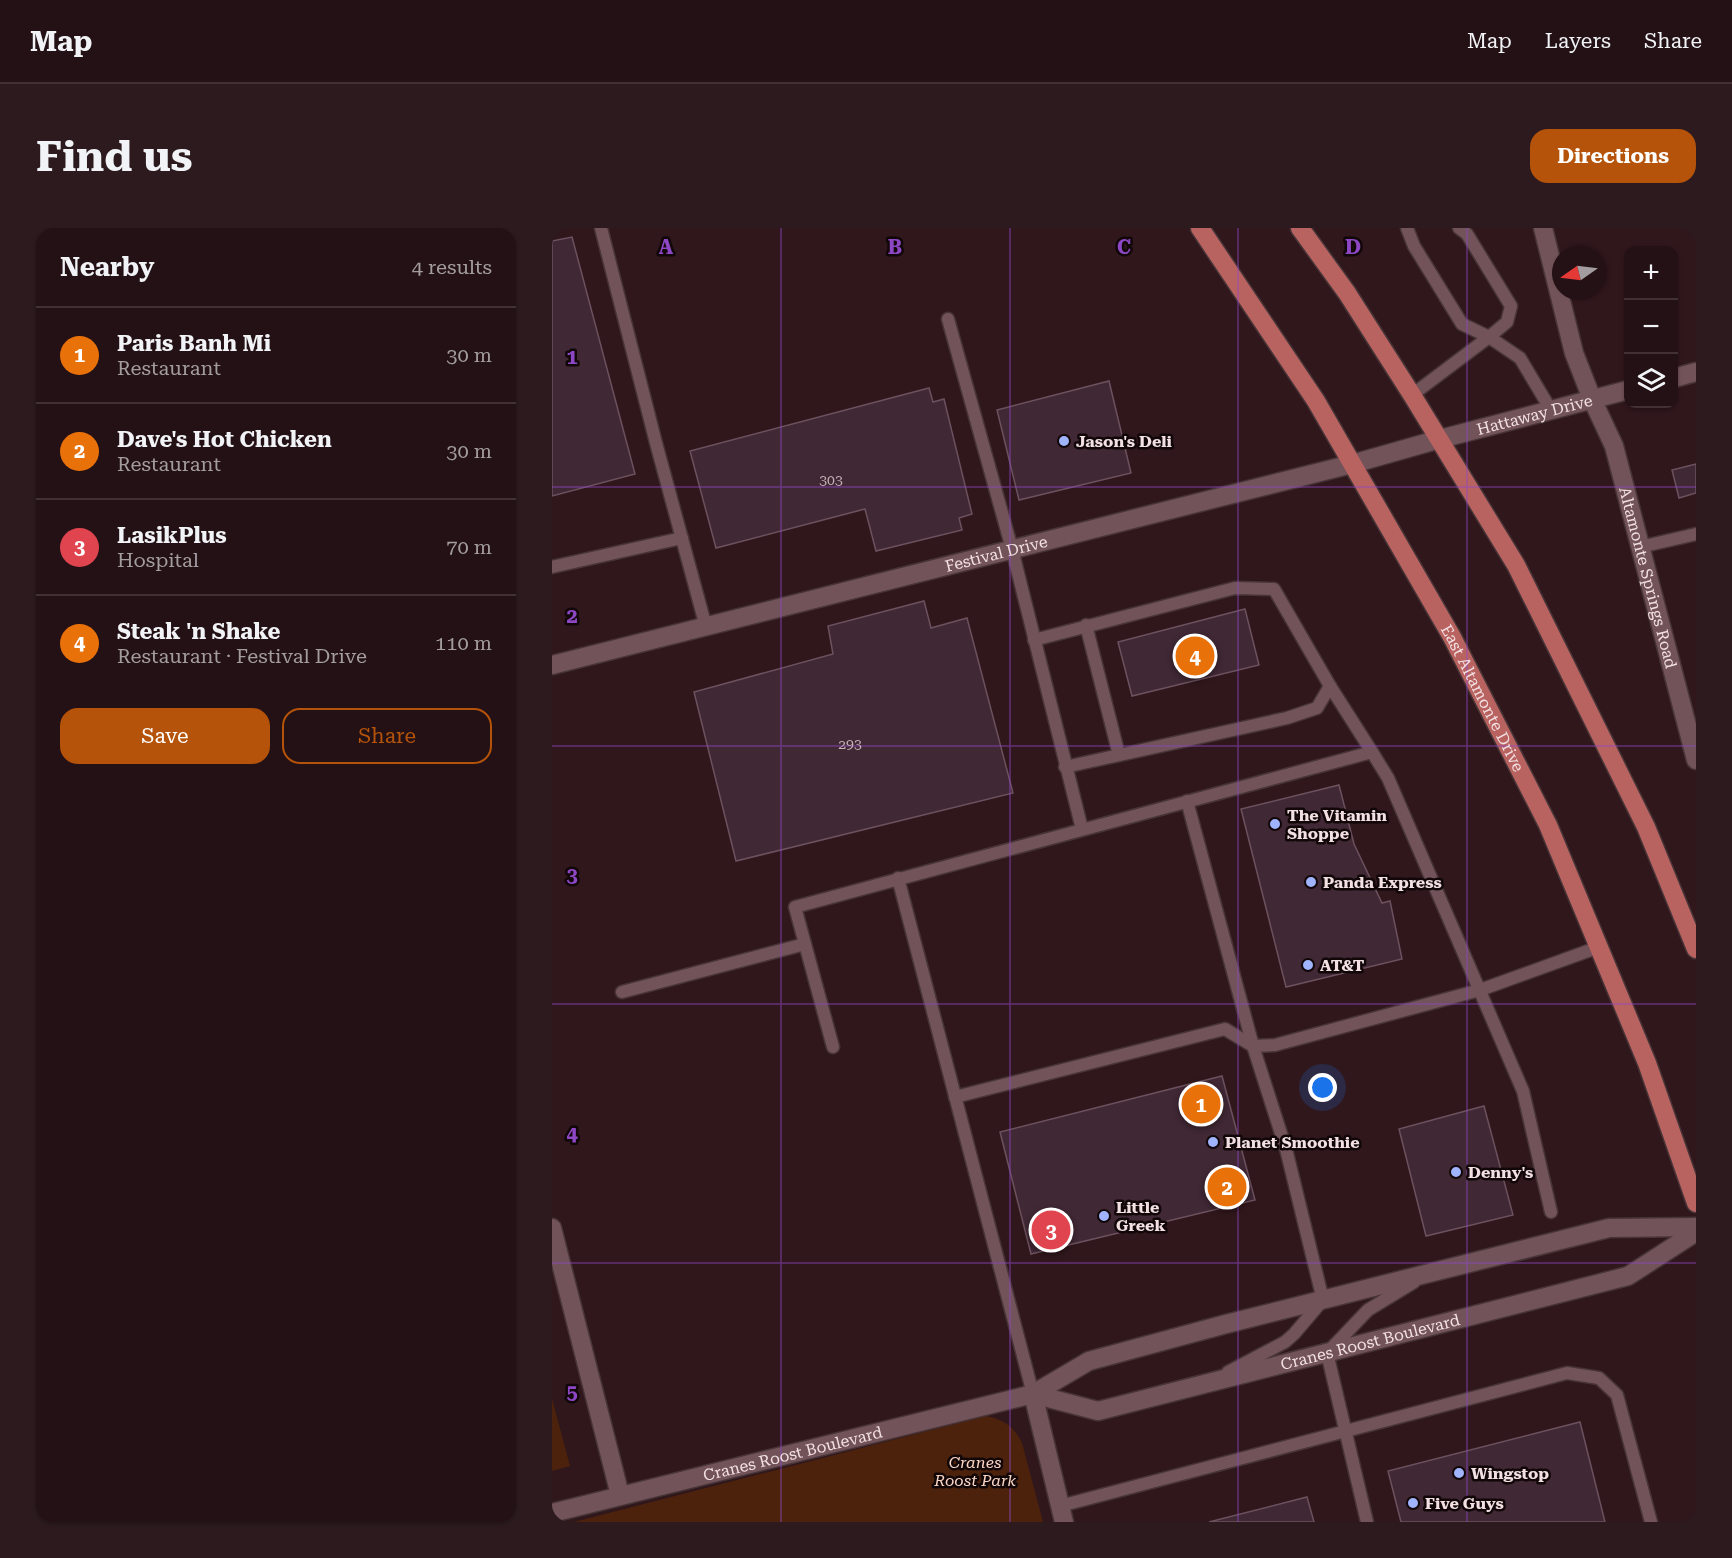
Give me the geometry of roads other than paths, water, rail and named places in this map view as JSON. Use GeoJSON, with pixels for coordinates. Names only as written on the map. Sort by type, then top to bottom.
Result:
{"type":"FeatureCollection","features":[{"type":"Feature","properties":{"kind":"main road","name":"East Altamonte Drive"},"geometry":{"type":"LineString","coordinates":[[1200,228],[1316,401],[1468,668],[1548,825],[1647,1063],[1696,1203]]}},
{"type":"Feature","properties":{"kind":"main road"},"geometry":{"type":"LineString","coordinates":[[1300,228],[1347,293],[1440,439],[1516,565],[1646,827],[1696,949]]}},
{"type":"Feature","properties":{"kind":"street","name":"Altamonte Springs Road"},"geometry":{"type":"LineString","coordinates":[[1543,228],[1574,353],[1592,399],[1612,440],[1696,760]]}},
{"type":"Feature","properties":{"kind":"street"},"geometry":{"type":"LineString","coordinates":[[1678,377],[1696,372]]}},
{"type":"Feature","properties":{"kind":"street","name":"Hattaway Drive"},"geometry":{"type":"LineString","coordinates":[[1440,439],[1624,391]]}},
{"type":"Feature","properties":{"kind":"street","name":"Festival Drive"},"geometry":{"type":"LineString","coordinates":[[552,665],[1352,464],[1440,439]]}},
{"type":"Feature","properties":{"kind":"street","name":"Cranes Roost Boulevard"},"geometry":{"type":"LineString","coordinates":[[552,1513],[1033,1394],[1089,1361],[1608,1228],[1696,1227]]}},
{"type":"Feature","properties":{"kind":"street"},"geometry":{"type":"LineString","coordinates":[[552,1228],[620,1495]]}},
{"type":"Feature","properties":{"kind":"street","name":"Cranes Roost Boulevard"},"geometry":{"type":"LineString","coordinates":[[1033,1394],[1098,1411],[1628,1276],[1696,1232]]}},
{"type":"Feature","properties":{"kind":"street"},"geometry":{"type":"LineString","coordinates":[[1033,1394],[1062,1514]]}},
{"type":"Feature","properties":{"kind":"lane"},"geometry":{"type":"LineString","coordinates":[[601,228],[706,627]]}},
{"type":"Feature","properties":{"kind":"lane"},"geometry":{"type":"LineString","coordinates":[[1407,228],[1414,246],[1462,324],[1489,337],[1520,358],[1551,410]]}},
{"type":"Feature","properties":{"kind":"lane"},"geometry":{"type":"LineString","coordinates":[[1412,395],[1507,322],[1511,306],[1467,234],[1459,228]]}},
{"type":"Feature","properties":{"kind":"lane"},"geometry":{"type":"LineString","coordinates":[[948,318],[1012,549],[1082,829]]}},
{"type":"Feature","properties":{"kind":"lane"},"geometry":{"type":"LineString","coordinates":[[1640,547],[1696,534]]}},
{"type":"Feature","properties":{"kind":"lane"},"geometry":{"type":"LineString","coordinates":[[552,567],[682,538]]}},
{"type":"Feature","properties":{"kind":"lane"},"geometry":{"type":"LineString","coordinates":[[1034,640],[1235,588],[1274,590],[1330,686],[1388,778],[1524,1091],[1551,1212]]}},
{"type":"Feature","properties":{"kind":"lane"},"geometry":{"type":"LineString","coordinates":[[1086,625],[1119,755]]}},
{"type":"Feature","properties":{"kind":"lane"},"geometry":{"type":"LineString","coordinates":[[1065,766],[1287,718],[1317,708],[1330,686]]}},
{"type":"Feature","properties":{"kind":"lane"},"geometry":{"type":"LineString","coordinates":[[833,1047],[795,907],[1372,752]]}},
{"type":"Feature","properties":{"kind":"lane"},"geometry":{"type":"LineString","coordinates":[[1187,801],[1253,1046],[1286,1149],[1323,1300],[1285,1342],[1210,1382]]}},
{"type":"Feature","properties":{"kind":"lane"},"geometry":{"type":"LineString","coordinates":[[898,879],[1033,1394]]}},
{"type":"Feature","properties":{"kind":"lane"},"geometry":{"type":"LineString","coordinates":[[622,992],[806,944]]}},
{"type":"Feature","properties":{"kind":"lane"},"geometry":{"type":"LineString","coordinates":[[955,1097],[1225,1029],[1253,1046],[1283,1043],[1480,990],[1599,947]]}},
{"type":"Feature","properties":{"kind":"lane"},"geometry":{"type":"LineString","coordinates":[[1367,1522],[1327,1353],[1368,1310],[1424,1276]]}},
{"type":"Feature","properties":{"kind":"lane"},"geometry":{"type":"LineString","coordinates":[[1062,1514],[1346,1432],[1567,1373],[1599,1378],[1617,1395],[1651,1522]]}},
{"type":"Feature","properties":{"kind":"place","name":"Jason's Deli"},"geometry":{"type":"Point","coordinates":[1064,441]}},
{"type":"Feature","properties":{"kind":"place","name":"Steak 'n Shake"},"geometry":{"type":"Point","coordinates":[1195,656]}},
{"type":"Feature","properties":{"kind":"place","name":"The Vitamin Shoppe"},"geometry":{"type":"Point","coordinates":[1275,824]}},
{"type":"Feature","properties":{"kind":"place","name":"Panda Express"},"geometry":{"type":"Point","coordinates":[1311,882]}},
{"type":"Feature","properties":{"kind":"place","name":"AT&T"},"geometry":{"type":"Point","coordinates":[1308,965]}},
{"type":"Feature","properties":{"kind":"place","name":"Paris Banh Mi"},"geometry":{"type":"Point","coordinates":[1201,1104]}},
{"type":"Feature","properties":{"kind":"place","name":"Planet Smoothie"},"geometry":{"type":"Point","coordinates":[1213,1142]}},
{"type":"Feature","properties":{"kind":"place","name":"Denny's"},"geometry":{"type":"Point","coordinates":[1456,1172]}},
{"type":"Feature","properties":{"kind":"place","name":"Dave's Hot Chicken"},"geometry":{"type":"Point","coordinates":[1227,1187]}},
{"type":"Feature","properties":{"kind":"place","name":"Little Greek"},"geometry":{"type":"Point","coordinates":[1104,1216]}},
{"type":"Feature","properties":{"kind":"place","name":"LasikPlus"},"geometry":{"type":"Point","coordinates":[1051,1230]}},
{"type":"Feature","properties":{"kind":"place","name":"Wingstop"},"geometry":{"type":"Point","coordinates":[1459,1473]}},
{"type":"Feature","properties":{"kind":"place","name":"Five Guys"},"geometry":{"type":"Point","coordinates":[1413,1503]}},
{"type":"Feature","properties":{"kind":"park label","name":"Cranes Roost Park"},"geometry":{"type":"Point","coordinates":[975,1471]}}]}
